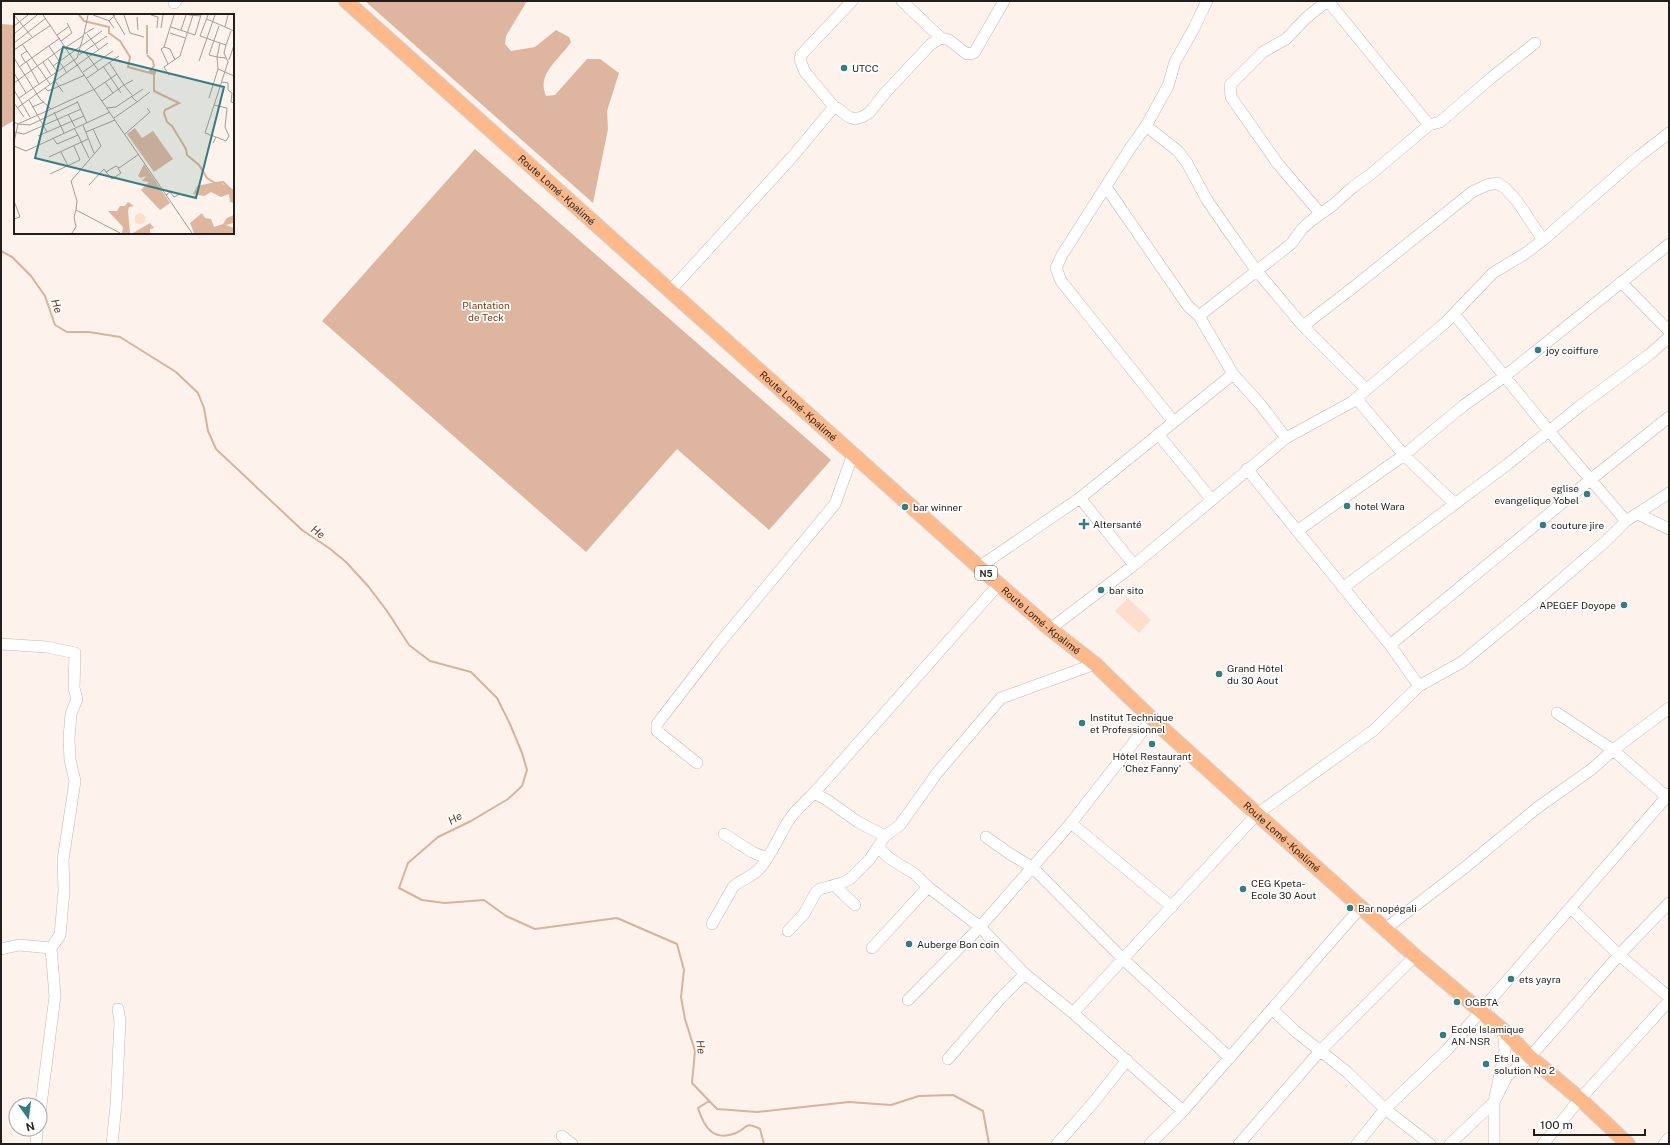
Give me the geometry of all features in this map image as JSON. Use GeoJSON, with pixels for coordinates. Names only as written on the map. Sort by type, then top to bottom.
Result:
{"type":"FeatureCollection","features":[{"type":"Feature","properties":{"kind":"main road","name":"Route Lomé - Kpalimé"},"geometry":{"type":"LineString","coordinates":[[346,1],[498,135],[979,567],[1050,629],[1095,664],[1152,719],[1385,929],[1503,1030],[1530,1057],[1580,1099],[1628,1144]]}},
{"type":"Feature","properties":{"kind":"street"},"geometry":{"type":"LineString","coordinates":[[852,1],[802,55],[800,60],[805,72],[835,108],[849,117],[855,119],[862,117],[869,112],[931,44],[941,38]]}},
{"type":"Feature","properties":{"kind":"street"},"geometry":{"type":"LineString","coordinates":[[902,1],[941,38],[949,40],[967,54],[974,53],[1004,1]]}},
{"type":"Feature","properties":{"kind":"street"},"geometry":{"type":"LineString","coordinates":[[1173,421],[1061,281],[1056,272],[1062,255],[1146,126],[1168,86],[1175,62],[1207,1]]}},
{"type":"Feature","properties":{"kind":"street"},"geometry":{"type":"LineString","coordinates":[[1320,213],[1278,164],[1231,97],[1230,85],[1263,52],[1286,39],[1306,18],[1328,1],[1429,125]]}},
{"type":"Feature","properties":{"kind":"street"},"geometry":{"type":"LineString","coordinates":[[1199,316],[1291,244],[1302,229],[1320,213],[1333,205],[1352,187],[1371,174],[1429,125],[1440,122],[1491,78],[1535,43]]}},
{"type":"Feature","properties":{"kind":"street"},"geometry":{"type":"LineString","coordinates":[[670,291],[793,156],[831,110],[835,108]]}},
{"type":"Feature","properties":{"kind":"street"},"geometry":{"type":"LineString","coordinates":[[1146,126],[1178,151],[1187,163],[1207,200],[1256,270],[1302,326],[1366,389]]}},
{"type":"Feature","properties":{"kind":"street"},"geometry":{"type":"LineString","coordinates":[[1050,629],[1134,565],[1286,438],[1356,398],[1454,314],[1493,273],[1526,253],[1543,240],[1638,157],[1669,133]]}},
{"type":"Feature","properties":{"kind":"street"},"geometry":{"type":"LineString","coordinates":[[1302,326],[1472,192],[1487,184],[1497,183],[1509,191],[1543,240]]}},
{"type":"Feature","properties":{"kind":"street"},"geometry":{"type":"LineString","coordinates":[[1106,186],[1188,306],[1199,316],[1233,374],[1260,404],[1286,438]]}},
{"type":"Feature","properties":{"kind":"street"},"geometry":{"type":"LineString","coordinates":[[1297,531],[1404,455],[1463,406],[1505,376],[1669,244]]}},
{"type":"Feature","properties":{"kind":"street"},"geometry":{"type":"LineString","coordinates":[[1622,282],[1669,331]]}},
{"type":"Feature","properties":{"kind":"street"},"geometry":{"type":"LineString","coordinates":[[1454,314],[1549,431],[1626,521]]}},
{"type":"Feature","properties":{"kind":"street"},"geometry":{"type":"LineString","coordinates":[[1344,587],[1508,464],[1580,406],[1650,354],[1669,337]]}},
{"type":"Feature","properties":{"kind":"street"},"geometry":{"type":"LineString","coordinates":[[979,567],[1080,498],[1173,421],[1233,374]]}},
{"type":"Feature","properties":{"kind":"street"},"geometry":{"type":"LineString","coordinates":[[1356,398],[1404,455],[1455,504]]}},
{"type":"Feature","properties":{"kind":"street"},"geometry":{"type":"LineString","coordinates":[[1390,645],[1590,480],[1669,417]]}},
{"type":"Feature","properties":{"kind":"street"},"geometry":{"type":"LineString","coordinates":[[1158,434],[1212,500]]}},
{"type":"Feature","properties":{"kind":"street"},"geometry":{"type":"LineString","coordinates":[[697,763],[657,731],[657,724],[718,644],[835,504],[853,454]]}},
{"type":"Feature","properties":{"kind":"street"},"geometry":{"type":"LineString","coordinates":[[1248,469],[1390,645],[1419,686]]}},
{"type":"Feature","properties":{"kind":"street"},"geometry":{"type":"LineString","coordinates":[[1073,1013],[1258,814],[1374,730],[1419,686],[1462,662],[1606,541],[1626,521],[1669,493]]}},
{"type":"Feature","properties":{"kind":"street"},"geometry":{"type":"LineString","coordinates":[[1080,498],[1134,565]]}},
{"type":"Feature","properties":{"kind":"street"},"geometry":{"type":"LineString","coordinates":[[1638,514],[1669,529]]}},
{"type":"Feature","properties":{"kind":"street"},"geometry":{"type":"LineString","coordinates":[[712,924],[733,887],[736,883],[756,872],[767,858],[792,816],[999,584]]}},
{"type":"Feature","properties":{"kind":"street"},"geometry":{"type":"LineString","coordinates":[[1,644],[47,647],[75,652],[74,688],[76,699],[71,714],[69,738],[70,760],[75,781],[63,860],[64,891],[60,935],[51,948],[55,996],[42,1097]]}},
{"type":"Feature","properties":{"kind":"street"},"geometry":{"type":"LineString","coordinates":[[788,931],[804,914],[816,892],[820,889],[842,883],[850,879],[870,859],[879,848],[885,836],[900,825],[937,773],[1001,698],[1095,664]]}},
{"type":"Feature","properties":{"kind":"street"},"geometry":{"type":"LineString","coordinates":[[1385,929],[1463,870],[1537,808],[1592,769],[1613,750],[1669,708]]}},
{"type":"Feature","properties":{"kind":"street"},"geometry":{"type":"LineString","coordinates":[[1357,1144],[1385,1109],[1447,1050],[1668,795],[1613,750],[1556,712]]}},
{"type":"Feature","properties":{"kind":"street"},"geometry":{"type":"LineString","coordinates":[[908,1000],[980,927],[1071,823],[1152,719]]}},
{"type":"Feature","properties":{"kind":"street"},"geometry":{"type":"LineString","coordinates":[[814,793],[827,800],[858,822],[885,836]]}},
{"type":"Feature","properties":{"kind":"street"},"geometry":{"type":"LineString","coordinates":[[1071,823],[1172,907]]}},
{"type":"Feature","properties":{"kind":"street"},"geometry":{"type":"LineString","coordinates":[[724,834],[752,852],[767,858]]}},
{"type":"Feature","properties":{"kind":"street"},"geometry":{"type":"LineString","coordinates":[[986,837],[1032,867],[1124,959],[1230,1058]]}},
{"type":"Feature","properties":{"kind":"street"},"geometry":{"type":"LineString","coordinates":[[879,848],[889,858],[915,874],[928,887],[980,927],[1025,974],[1073,1013],[1183,1111]]}},
{"type":"Feature","properties":{"kind":"street"},"geometry":{"type":"LineString","coordinates":[[834,885],[855,905]]}},
{"type":"Feature","properties":{"kind":"street"},"geometry":{"type":"LineString","coordinates":[[872,948],[928,887]]}},
{"type":"Feature","properties":{"kind":"street"},"geometry":{"type":"LineString","coordinates":[[1450,1144],[1494,1102],[1506,1076],[1530,1057],[1619,955],[1669,903]]}},
{"type":"Feature","properties":{"kind":"street"},"geometry":{"type":"LineString","coordinates":[[1150,1144],[1183,1111],[1361,907]]}},
{"type":"Feature","properties":{"kind":"street"},"geometry":{"type":"LineString","coordinates":[[1571,908],[1619,955],[1669,997]]}},
{"type":"Feature","properties":{"kind":"street"},"geometry":{"type":"LineString","coordinates":[[1,949],[19,945],[51,948]]}},
{"type":"Feature","properties":{"kind":"street"},"geometry":{"type":"LineString","coordinates":[[1239,1144],[1320,1051],[1415,956]]}},
{"type":"Feature","properties":{"kind":"street"},"geometry":{"type":"LineString","coordinates":[[948,1059],[999,1000],[1025,974]]}},
{"type":"Feature","properties":{"kind":"street"},"geometry":{"type":"LineString","coordinates":[[1543,1144],[1580,1099],[1669,1001]]}},
{"type":"Feature","properties":{"kind":"street"},"geometry":{"type":"LineString","coordinates":[[112,1144],[116,1105],[120,1021],[118,1009]]}},
{"type":"Feature","properties":{"kind":"street"},"geometry":{"type":"LineString","coordinates":[[1272,1009],[1295,1031],[1346,1072],[1385,1109],[1430,1144]]}},
{"type":"Feature","properties":{"kind":"street"},"geometry":{"type":"LineString","coordinates":[[1494,1144],[1494,1102],[1505,1051],[1503,1030]]}},
{"type":"Feature","properties":{"kind":"street"},"geometry":{"type":"LineString","coordinates":[[1057,1144],[1093,1104],[1127,1060]]}},
{"type":"Feature","properties":{"kind":"street"},"geometry":{"type":"LineString","coordinates":[[562,1136],[572,1144]]}},
{"type":"Feature","properties":{"kind":"street"},"geometry":{"type":"LineString","coordinates":[[1664,1144],[1669,1138]]}},
{"type":"Feature","properties":{"kind":"shaded area"},"geometry":{"type":"Polygon","coordinates":[[[1128,598],[1151,620],[1139,633],[1115,611],[1128,598]]]}},
{"type":"Feature","properties":{"kind":"green space"},"geometry":{"type":"Polygon","coordinates":[[[365,1],[527,1],[506,36],[505,44],[511,51],[535,47],[556,30],[569,37],[571,42],[547,74],[544,81],[546,96],[555,95],[587,59],[600,59],[619,73],[607,111],[608,129],[593,203],[365,1]]]}},
{"type":"Feature","properties":{"kind":"green space"},"geometry":{"type":"Polygon","coordinates":[[[1,24],[14,25],[14,121],[1,128],[1,24]]]}},
{"type":"Feature","properties":{"kind":"green space","name":"Plantation de Teck"},"geometry":{"type":"Polygon","coordinates":[[[475,149],[831,460],[769,530],[677,449],[586,552],[322,321],[475,149]]]}},
{"type":"Feature","properties":{"kind":"waterway","name":"He"},"geometry":{"type":"LineString","coordinates":[[1,251],[12,257],[31,276],[45,296],[55,325],[67,332],[89,332],[120,337],[176,372],[198,393],[204,408],[208,431],[216,449],[302,530],[329,548],[346,562],[368,586],[387,611],[409,645],[430,661],[471,672],[497,698],[510,724],[522,753],[527,770],[522,786],[508,799],[471,821],[438,837],[408,863],[399,888],[422,900],[445,903],[484,900],[506,916],[535,929],[617,918],[677,944],[684,970],[681,997],[685,1019],[695,1051],[692,1083],[717,1109],[757,1112],[849,1102],[891,1105],[919,1096],[953,1095],[983,1111],[989,1144]]}},
{"type":"Feature","properties":{"kind":"waterway"},"geometry":{"type":"LineString","coordinates":[[709,1101],[698,1108],[703,1121],[711,1131],[721,1136],[728,1135],[736,1133],[749,1125],[760,1129],[764,1144]]}},
{"type":"Feature","properties":{"kind":"place","name":"UTCC"},"geometry":{"type":"Point","coordinates":[844,68]}},
{"type":"Feature","properties":{"kind":"place","name":"joy coiffure"},"geometry":{"type":"Point","coordinates":[1538,350]}},
{"type":"Feature","properties":{"kind":"place","name":"eglise evangelique Yobel"},"geometry":{"type":"Point","coordinates":[1587,494]}},
{"type":"Feature","properties":{"kind":"place","name":"hotel Wara"},"geometry":{"type":"Point","coordinates":[1347,506]}},
{"type":"Feature","properties":{"kind":"place","name":"bar winner"},"geometry":{"type":"Point","coordinates":[905,507]}},
{"type":"Feature","properties":{"kind":"place","name":"Altersanté"},"geometry":{"type":"Point","coordinates":[1084,524]}},
{"type":"Feature","properties":{"kind":"place","name":"couture jire"},"geometry":{"type":"Point","coordinates":[1543,525]}},
{"type":"Feature","properties":{"kind":"place","name":"bar sito"},"geometry":{"type":"Point","coordinates":[1101,590]}},
{"type":"Feature","properties":{"kind":"place","name":"APEGEF Doyope"},"geometry":{"type":"Point","coordinates":[1624,605]}},
{"type":"Feature","properties":{"kind":"place","name":"Grand Hôtel du 30 Aout"},"geometry":{"type":"Point","coordinates":[1219,674]}},
{"type":"Feature","properties":{"kind":"place","name":"Institut Technique et Professionnel"},"geometry":{"type":"Point","coordinates":[1082,723]}},
{"type":"Feature","properties":{"kind":"place","name":"Hôtel Restaurant 'Chez Fanny'"},"geometry":{"type":"Point","coordinates":[1152,744]}},
{"type":"Feature","properties":{"kind":"place","name":"CEG Kpeta- Ecole 30 Aout"},"geometry":{"type":"Point","coordinates":[1243,889]}},
{"type":"Feature","properties":{"kind":"place","name":"Bar nopégali"},"geometry":{"type":"Point","coordinates":[1350,908]}},
{"type":"Feature","properties":{"kind":"place","name":"Auberge Bon coin"},"geometry":{"type":"Point","coordinates":[909,944]}},
{"type":"Feature","properties":{"kind":"place","name":"ets yayra"},"geometry":{"type":"Point","coordinates":[1511,979]}},
{"type":"Feature","properties":{"kind":"place","name":"OGBTA"},"geometry":{"type":"Point","coordinates":[1457,1002]}},
{"type":"Feature","properties":{"kind":"place","name":"Ecole Islamique AN-NSR"},"geometry":{"type":"Point","coordinates":[1443,1035]}},
{"type":"Feature","properties":{"kind":"place","name":"Ets la solution No 2"},"geometry":{"type":"Point","coordinates":[1486,1064]}}]}
